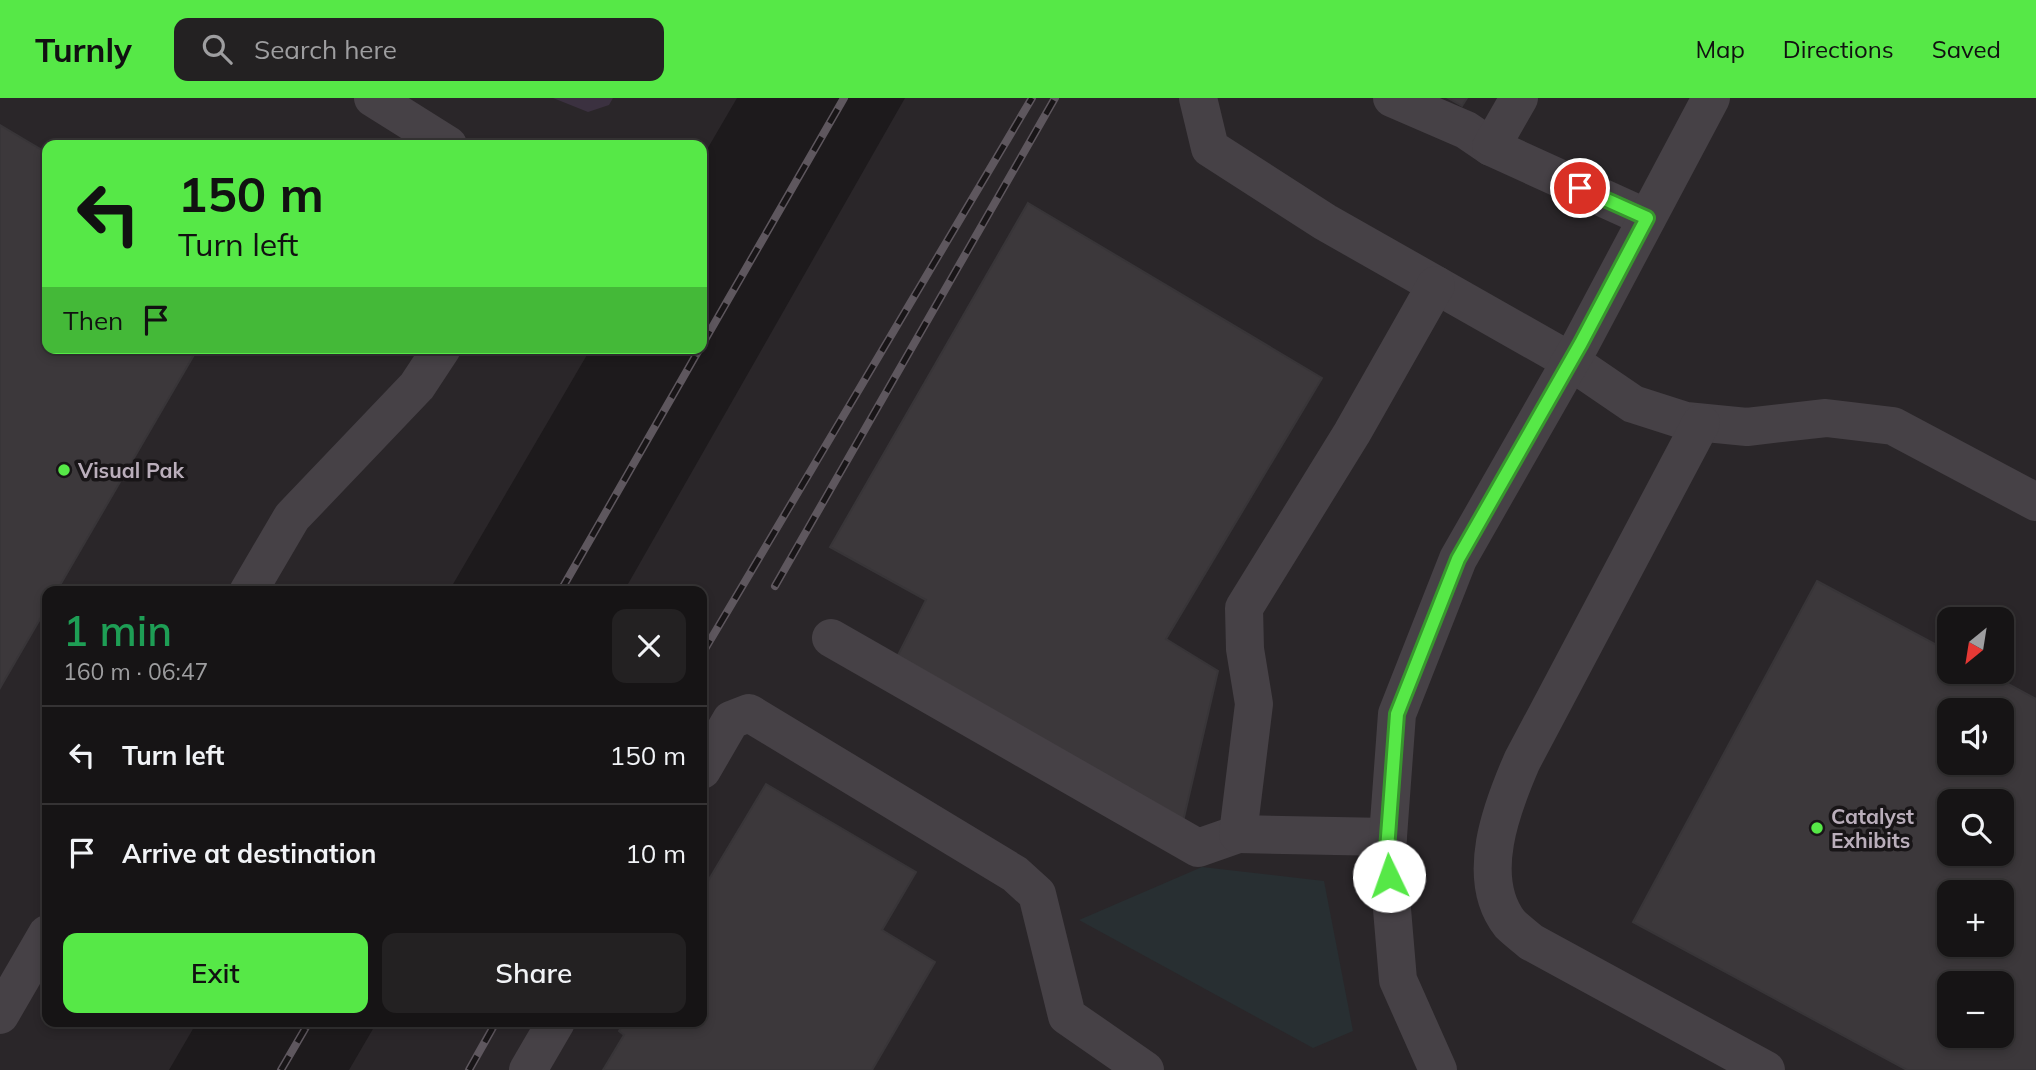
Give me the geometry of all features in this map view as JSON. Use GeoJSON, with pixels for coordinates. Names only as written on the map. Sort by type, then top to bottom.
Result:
{"type":"FeatureCollection","features":[{"type":"Feature","properties":{"kind":"street"},"geometry":{"type":"LineString","coordinates":[[373,98],[440,140]]}},
{"type":"Feature","properties":{"kind":"street"},"geometry":{"type":"LineString","coordinates":[[1198,98],[1210,148],[1325,222],[1570,361],[1633,404],[1702,422],[1747,427],[1826,418],[1893,426],[2036,502]]}},
{"type":"Feature","properties":{"kind":"street"},"geometry":{"type":"LineString","coordinates":[[1392,98],[1466,130],[1491,147],[1647,218]]}},
{"type":"Feature","properties":{"kind":"street"},"geometry":{"type":"LineString","coordinates":[[1491,147],[1519,98]]}},
{"type":"Feature","properties":{"kind":"street"},"geometry":{"type":"LineString","coordinates":[[1438,1070],[1398,980],[1388,837],[1397,714],[1458,559],[1570,361],[1711,98]]}},
{"type":"Feature","properties":{"kind":"street"},"geometry":{"type":"LineString","coordinates":[[1238,834],[1254,704],[1245,649],[1244,608],[1352,433],[1436,285]]}},
{"type":"Feature","properties":{"kind":"street"},"geometry":{"type":"LineString","coordinates":[[252,586],[292,517],[417,386],[438,354]]}},
{"type":"Feature","properties":{"kind":"street"},"geometry":{"type":"LineString","coordinates":[[1702,422],[1522,761],[1501,810],[1493,863],[1498,901],[1510,923],[1531,942],[1766,1070]]}},
{"type":"Feature","properties":{"kind":"street"},"geometry":{"type":"LineString","coordinates":[[831,638],[1198,848],[1238,834],[1388,837]]}},
{"type":"Feature","properties":{"kind":"street"},"geometry":{"type":"LineString","coordinates":[[707,761],[731,720],[749,713],[1015,874],[1037,894],[1067,1016],[1145,1070]]}},
{"type":"Feature","properties":{"kind":"street"},"geometry":{"type":"LineString","coordinates":[[0,1015],[42,943]]}},
{"type":"Feature","properties":{"kind":"street"},"geometry":{"type":"LineString","coordinates":[[528,1070],[553,1027]]}},
{"type":"Feature","properties":{"kind":"shaded area"},"geometry":{"type":"Polygon","coordinates":[[[0,98],[737,98],[707,149],[707,140],[42,140],[42,354],[587,354],[452,586],[42,586],[42,1027],[194,1027],[169,1070],[0,1070],[0,98]]]}},
{"type":"Feature","properties":{"kind":"shaded area"},"geometry":{"type":"Polygon","coordinates":[[[553,98],[613,98],[609,105],[588,112],[553,98]]]}},
{"type":"Feature","properties":{"kind":"shaded area"},"geometry":{"type":"Polygon","coordinates":[[[905,98],[2036,98],[2036,1070],[349,1070],[374,1027],[707,1027],[707,586],[627,586],[905,98]]]}},
{"type":"Feature","properties":{"kind":"shaded area"},"geometry":{"type":"Polygon","coordinates":[[[1202,867],[1324,881],[1353,1031],[1313,1048],[1079,920],[1202,867]]]}},
{"type":"Feature","properties":{"kind":"building"},"geometry":{"type":"Polygon","coordinates":[[[1448,98],[1467,98],[1462,106],[1448,98]]]}},
{"type":"Feature","properties":{"kind":"building","name":"Visual Pak"},"geometry":{"type":"Polygon","coordinates":[[[0,125],[42,150],[42,354],[195,354],[59,586],[42,586],[42,616],[0,688],[0,125]]]}},
{"type":"Feature","properties":{"kind":"building"},"geometry":{"type":"Polygon","coordinates":[[[1028,203],[1322,378],[1166,639],[1218,671],[1182,826],[897,657],[926,600],[830,547],[1028,203]]]}},
{"type":"Feature","properties":{"kind":"building","name":"Catalyst Exhibits"},"geometry":{"type":"Polygon","coordinates":[[[1817,581],[1937,645],[1937,684],[2008,684],[2036,699],[2036,1070],[1907,1070],[1633,922],[1817,581]]]}},
{"type":"Feature","properties":{"kind":"building"},"geometry":{"type":"Polygon","coordinates":[[[766,784],[916,872],[882,930],[935,962],[872,1070],[603,1070],[624,1035],[619,1031],[621,1027],[707,1027],[707,883],[766,784]]]}},
{"type":"Feature","properties":{"kind":"railway"},"geometry":{"type":"LineString","coordinates":[[707,336],[844,98]]}},
{"type":"Feature","properties":{"kind":"railway"},"geometry":{"type":"LineString","coordinates":[[707,646],[1032,98]]}},
{"type":"Feature","properties":{"kind":"railway"},"geometry":{"type":"LineString","coordinates":[[775,586],[1055,98]]}},
{"type":"Feature","properties":{"kind":"railway"},"geometry":{"type":"LineString","coordinates":[[563,586],[697,354]]}},
{"type":"Feature","properties":{"kind":"railway"},"geometry":{"type":"LineString","coordinates":[[281,1070],[306,1027]]}},
{"type":"Feature","properties":{"kind":"railway"},"geometry":{"type":"LineString","coordinates":[[469,1070],[493,1027]]}},
{"type":"Feature","properties":{"kind":"place","name":"Visual Pak"},"geometry":{"type":"Point","coordinates":[64,470]}},
{"type":"Feature","properties":{"kind":"place","name":"Catalyst Exhibits"},"geometry":{"type":"Point","coordinates":[1817,828]}},
{"type":"Feature","properties":{"kind":"route"},"geometry":{"type":"LineString","coordinates":[[1389,876],[1387,850],[1397,714],[1458,559],[1581,343],[1647,218],[1580,188]]}}]}
